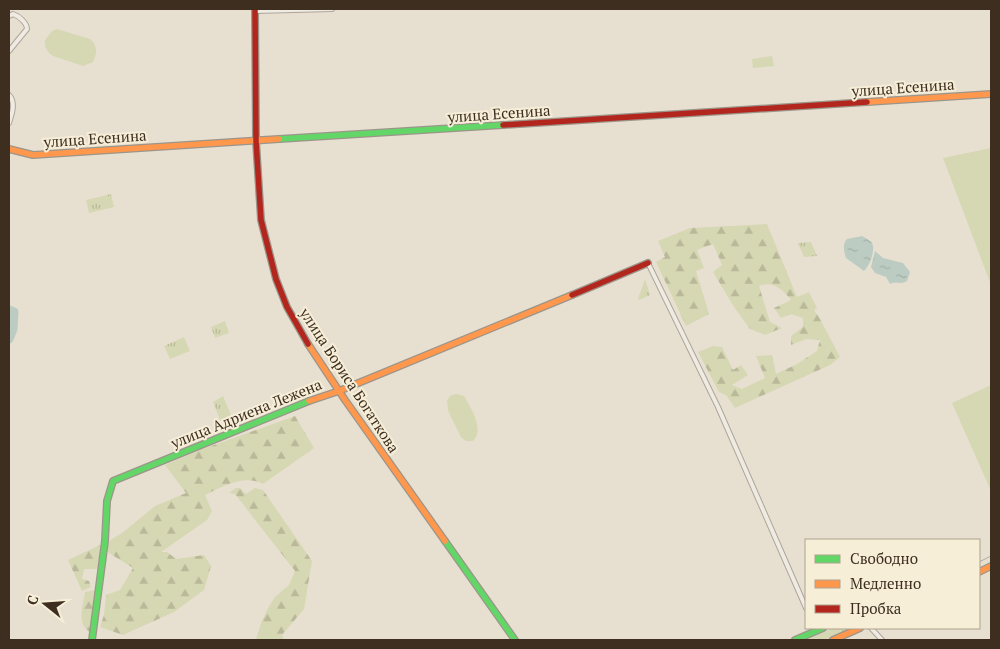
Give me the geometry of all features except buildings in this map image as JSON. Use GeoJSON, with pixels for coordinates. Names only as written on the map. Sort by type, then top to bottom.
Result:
{"type":"FeatureCollection","features":[{"type":"Feature","properties":{"kind":"street"},"geometry":{"type":"LineString","coordinates":[[9,52],[27,29],[27,26],[16,15],[11,15],[14,9]]}},
{"type":"Feature","properties":{"kind":"street"},"geometry":{"type":"LineString","coordinates":[[255,10],[332,9]]}},
{"type":"Feature","properties":{"kind":"street","name":"улица Бориса Богаткова"},"geometry":{"type":"LineString","coordinates":[[255,10],[256,141],[261,220],[276,279],[299,330],[339,391],[515,640]]}},
{"type":"Feature","properties":{"kind":"street","name":"улица Есенина"},"geometry":{"type":"LineString","coordinates":[[9,149],[33,155],[991,94]]}},
{"type":"Feature","properties":{"kind":"street"},"geometry":{"type":"LineString","coordinates":[[9,95],[12,98],[13,105],[9,123]]}},
{"type":"Feature","properties":{"kind":"street"},"geometry":{"type":"LineString","coordinates":[[648,263],[718,407],[805,606]]}},
{"type":"Feature","properties":{"kind":"street","name":"улица Адриена Лежена"},"geometry":{"type":"LineString","coordinates":[[92,640],[110,484],[113,481],[176,454],[327,394],[339,391],[648,263]]}},
{"type":"Feature","properties":{"kind":"street"},"geometry":{"type":"LineString","coordinates":[[795,640],[819,629]]}},
{"type":"Feature","properties":{"kind":"street"},"geometry":{"type":"LineString","coordinates":[[834,640],[858,629]]}},
{"type":"Feature","properties":{"kind":"street"},"geometry":{"type":"LineString","coordinates":[[872,629],[882,640]]}},
{"type":"Feature","properties":{"kind":"green space"},"geometry":{"type":"Polygon","coordinates":[[[57,29],[90,39],[96,50],[93,62],[83,66],[53,56],[48,52],[45,40],[52,31],[57,29]]]}},
{"type":"Feature","properties":{"kind":"green space"},"geometry":{"type":"Polygon","coordinates":[[[772,56],[774,66],[753,68],[752,59],[772,56]]]}},
{"type":"Feature","properties":{"kind":"green space"},"geometry":{"type":"Polygon","coordinates":[[[991,148],[991,285],[943,158],[991,148]]]}},
{"type":"Feature","properties":{"kind":"green space"},"geometry":{"type":"Polygon","coordinates":[[[111,194],[114,207],[89,213],[86,200],[111,194]]]}},
{"type":"Feature","properties":{"kind":"green space"},"geometry":{"type":"Polygon","coordinates":[[[767,224],[797,297],[809,292],[817,308],[814,310],[840,357],[830,365],[735,408],[726,395],[719,392],[698,352],[713,346],[722,347],[733,370],[741,365],[748,375],[732,385],[742,389],[765,378],[756,356],[772,355],[776,374],[797,364],[817,351],[820,340],[806,339],[791,345],[791,336],[803,327],[803,318],[791,314],[781,318],[774,308],[791,300],[777,287],[769,284],[759,286],[770,322],[782,328],[765,335],[750,329],[713,272],[722,265],[713,244],[697,250],[704,268],[696,271],[709,314],[686,326],[656,262],[665,257],[658,241],[690,228],[767,224]]]}},
{"type":"Feature","properties":{"kind":"green space"},"geometry":{"type":"Polygon","coordinates":[[[811,242],[817,256],[804,257],[798,243],[811,242]]]}},
{"type":"Feature","properties":{"kind":"green space"},"geometry":{"type":"Polygon","coordinates":[[[645,279],[650,295],[639,300],[638,299],[645,279]]]}},
{"type":"Feature","properties":{"kind":"green space"},"geometry":{"type":"Polygon","coordinates":[[[225,321],[229,333],[215,338],[211,327],[225,321]]]}},
{"type":"Feature","properties":{"kind":"green space"},"geometry":{"type":"Polygon","coordinates":[[[184,337],[190,351],[170,359],[164,346],[184,337]]]}},
{"type":"Feature","properties":{"kind":"green space"},"geometry":{"type":"Polygon","coordinates":[[[991,385],[991,491],[952,403],[991,385]]]}},
{"type":"Feature","properties":{"kind":"green space"},"geometry":{"type":"Polygon","coordinates":[[[451,395],[464,396],[476,419],[478,431],[473,441],[466,441],[461,437],[448,410],[447,400],[451,395]]]}},
{"type":"Feature","properties":{"kind":"green space"},"geometry":{"type":"Polygon","coordinates":[[[223,396],[231,415],[220,420],[213,402],[223,396]]]}},
{"type":"Feature","properties":{"kind":"green space"},"geometry":{"type":"Polygon","coordinates":[[[295,416],[314,448],[263,484],[248,480],[234,482],[205,495],[212,511],[207,520],[161,552],[167,552],[176,559],[204,555],[211,566],[204,590],[174,612],[123,635],[100,627],[104,615],[106,595],[120,590],[133,568],[109,553],[107,549],[110,540],[122,533],[155,506],[186,493],[165,465],[200,450],[295,416]]]}},
{"type":"Feature","properties":{"kind":"green space"},"geometry":{"type":"Polygon","coordinates":[[[236,488],[240,488],[246,494],[255,488],[263,490],[312,561],[304,609],[282,635],[284,640],[256,640],[268,608],[275,597],[289,585],[295,571],[235,494],[229,493],[236,488]]]}},
{"type":"Feature","properties":{"kind":"green space"},"geometry":{"type":"Polygon","coordinates":[[[100,545],[99,569],[84,569],[82,579],[89,581],[91,587],[82,591],[68,560],[100,545]]]}},
{"type":"Feature","properties":{"kind":"green space"},"geometry":{"type":"Polygon","coordinates":[[[96,590],[90,632],[83,624],[82,609],[85,592],[96,590]]]}},
{"type":"Feature","properties":{"kind":"green space"},"geometry":{"type":"Polygon","coordinates":[[[831,629],[851,629],[826,640],[806,640],[831,629]]]}},
{"type":"Feature","properties":{"kind":"water"},"geometry":{"type":"Polygon","coordinates":[[[862,236],[871,242],[873,246],[871,258],[864,271],[846,258],[844,248],[844,243],[847,239],[862,236]]]}},
{"type":"Feature","properties":{"kind":"water"},"geometry":{"type":"Polygon","coordinates":[[[875,251],[883,258],[903,263],[910,272],[907,281],[890,284],[886,277],[875,273],[871,267],[875,251]]]}},
{"type":"Feature","properties":{"kind":"waterway"},"geometry":{"type":"LineString","coordinates":[[9,310],[14,312],[13,329],[9,339]]}},
{"type":"Feature","properties":{"kind":"tram line"},"geometry":{"type":"LineString","coordinates":[[980,562],[991,556]]}},
{"type":"Feature","properties":{"kind":"traffic: fast"},"geometry":{"type":"LineString","coordinates":[[279,139],[503,125]]}},
{"type":"Feature","properties":{"kind":"traffic: fast"},"geometry":{"type":"LineString","coordinates":[[92,640],[105,541],[107,501],[113,481],[309,401]]}},
{"type":"Feature","properties":{"kind":"traffic: fast"},"geometry":{"type":"LineString","coordinates":[[445,541],[515,640]]}},
{"type":"Feature","properties":{"kind":"traffic: fast"},"geometry":{"type":"LineString","coordinates":[[795,640],[821,629]]}},
{"type":"Feature","properties":{"kind":"traffic: slow"},"geometry":{"type":"LineString","coordinates":[[867,102],[991,94]]}},
{"type":"Feature","properties":{"kind":"traffic: slow"},"geometry":{"type":"LineString","coordinates":[[9,149],[33,155],[279,139]]}},
{"type":"Feature","properties":{"kind":"traffic: slow"},"geometry":{"type":"LineString","coordinates":[[309,401],[339,391],[572,295]]}},
{"type":"Feature","properties":{"kind":"traffic: slow"},"geometry":{"type":"LineString","coordinates":[[308,344],[345,400],[445,541]]}},
{"type":"Feature","properties":{"kind":"traffic: slow"},"geometry":{"type":"LineString","coordinates":[[980,572],[991,566]]}},
{"type":"Feature","properties":{"kind":"traffic: slow"},"geometry":{"type":"LineString","coordinates":[[833,640],[858,629]]}},
{"type":"Feature","properties":{"kind":"traffic: jam"},"geometry":{"type":"LineString","coordinates":[[255,9],[256,141],[261,220],[276,279],[287,307],[308,344]]}},
{"type":"Feature","properties":{"kind":"traffic: jam"},"geometry":{"type":"LineString","coordinates":[[503,125],[867,102]]}},
{"type":"Feature","properties":{"kind":"traffic: jam"},"geometry":{"type":"LineString","coordinates":[[572,295],[648,263]]}}]}
